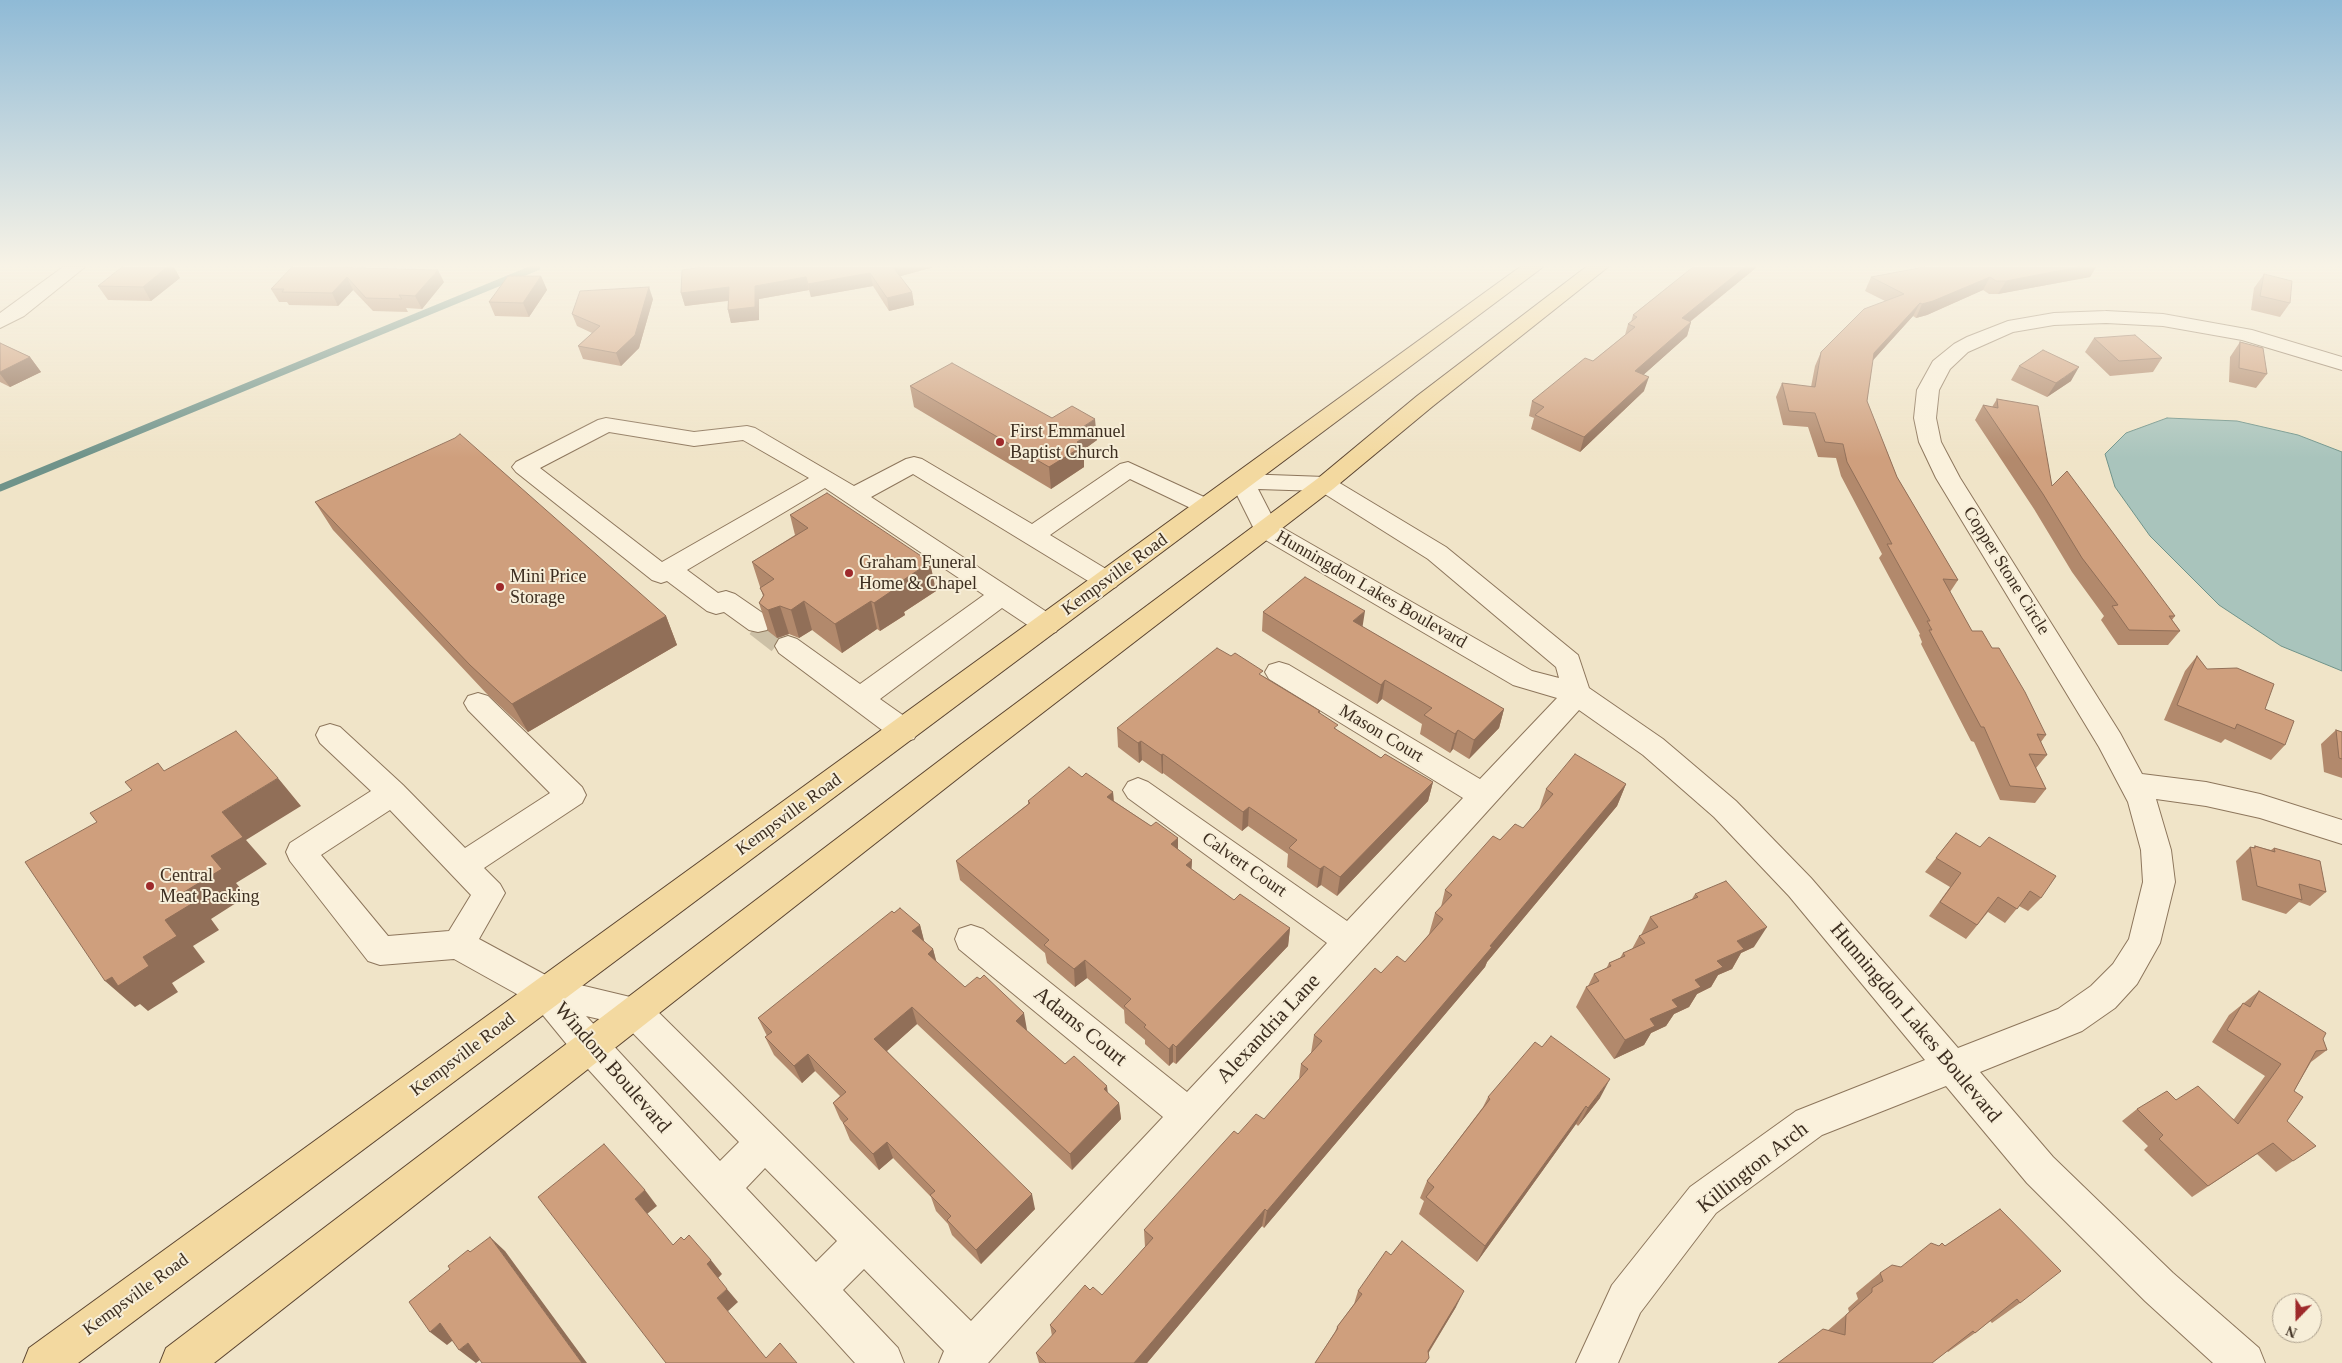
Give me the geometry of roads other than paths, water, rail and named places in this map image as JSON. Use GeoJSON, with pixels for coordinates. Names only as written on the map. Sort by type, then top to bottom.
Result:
{"type":"FeatureCollection","features":[{"type":"Feature","properties":{"kind":"main road","name":"Kempsville Road"},"geometry":{"type":"LineString","coordinates":[[44,1363],[1447,331]]}},
{"type":"Feature","properties":{"kind":"main road"},"geometry":{"type":"LineString","coordinates":[[181,1363],[970,753],[1325,484],[1425,401],[1516,331]]}},
{"type":"Feature","properties":{"kind":"street","name":"Copper Stone Circle"},"geometry":{"type":"LineString","coordinates":[[1952,1067],[2070,1020],[2103,997],[2125,974],[2144,943],[2159,882],[2156,850],[2143,802],[2134,784],[2105,732],[1948,478],[1930,442],[1925,418],[1928,390],[1941,366],[1961,348],[1974,341],[2003,331]]}},
{"type":"Feature","properties":{"kind":"street","name":"Copper Stone Circle"},"geometry":{"type":"LineString","coordinates":[[2227,331],[2245,334],[2342,364]]}},
{"type":"Feature","properties":{"kind":"street"},"geometry":{"type":"LineString","coordinates":[[826,478],[661,574],[524,467],[606,425],[694,438],[747,433],[826,478],[854,496],[1047,626]]}},
{"type":"Feature","properties":{"kind":"street"},"geometry":{"type":"LineString","coordinates":[[854,496],[914,464],[1108,581]]}},
{"type":"Feature","properties":{"kind":"street"},"geometry":{"type":"LineString","coordinates":[[1033,536],[1128,469],[1208,507]]}},
{"type":"Feature","properties":{"kind":"street"},"geometry":{"type":"LineString","coordinates":[[1242,481],[1325,484],[1437,553],[1568,662],[1577,694]]}},
{"type":"Feature","properties":{"kind":"street","name":"Hunningdon Lakes Boulevard"},"geometry":{"type":"LineString","coordinates":[[1242,481],[1266,528],[1523,678],[1577,694],[1653,747],[1725,810],[1800,887],[2040,1170],[2159,1287],[2244,1363]]}},
{"type":"Feature","properties":{"kind":"street"},"geometry":{"type":"LineString","coordinates":[[669,569],[716,605],[726,600],[758,623]]}},
{"type":"Feature","properties":{"kind":"street"},"geometry":{"type":"LineString","coordinates":[[860,699],[1002,595]]}},
{"type":"Feature","properties":{"kind":"street"},"geometry":{"type":"LineString","coordinates":[[788,646],[904,731]]}},
{"type":"Feature","properties":{"kind":"street","name":"Mason Court"},"geometry":{"type":"LineString","coordinates":[[1279,672],[1484,796]]}},
{"type":"Feature","properties":{"kind":"street","name":"Alexandria Lane"},"geometry":{"type":"LineString","coordinates":[[966,1356],[1577,694]]}},
{"type":"Feature","properties":{"kind":"street"},"geometry":{"type":"LineString","coordinates":[[462,866],[571,795],[478,703]]}},
{"type":"Feature","properties":{"kind":"street"},"geometry":{"type":"LineString","coordinates":[[330,735],[392,793],[489,893],[458,944]]}},
{"type":"Feature","properties":{"kind":"street"},"geometry":{"type":"LineString","coordinates":[[2134,784],[2206,794],[2251,804],[2342,832]]}},
{"type":"Feature","properties":{"kind":"street","name":"Calvert Court"},"geometry":{"type":"LineString","coordinates":[[1138,790],[1350,940]]}},
{"type":"Feature","properties":{"kind":"street"},"geometry":{"type":"LineString","coordinates":[[392,793],[301,852],[380,951],[458,944],[546,992]]}},
{"type":"Feature","properties":{"kind":"street","name":"Adams Court"},"geometry":{"type":"LineString","coordinates":[[971,939],[1188,1116]]}},
{"type":"Feature","properties":{"kind":"street","name":"Windom Boulevard"},"geometry":{"type":"LineString","coordinates":[[546,992],[635,1012]]}},
{"type":"Feature","properties":{"kind":"street","name":"Windom Boulevard"},"geometry":{"type":"LineString","coordinates":[[546,992],[590,1047],[883,1363]]}},
{"type":"Feature","properties":{"kind":"street"},"geometry":{"type":"LineString","coordinates":[[635,1012],[864,1241],[966,1356]]}},
{"type":"Feature","properties":{"kind":"street","name":"Killington Arch"},"geometry":{"type":"LineString","coordinates":[[1597,1363],[1626,1299],[1703,1200],[1809,1123],[1952,1067]]}},
{"type":"Feature","properties":{"kind":"street"},"geometry":{"type":"LineString","coordinates":[[720,1187],[765,1142]]}},
{"type":"Feature","properties":{"kind":"street"},"geometry":{"type":"LineString","coordinates":[[815,1290],[864,1241]]}},
{"type":"Feature","properties":{"kind":"water"},"geometry":{"type":"Polygon","coordinates":[[[2167,418],[2237,421],[2298,435],[2342,452],[2342,671],[2281,646],[2219,605],[2150,536],[2115,487],[2105,454],[2126,433],[2167,418]]]}},
{"type":"Feature","properties":{"kind":"waterway"},"geometry":{"type":"LineString","coordinates":[[0,488],[382,331]]}},
{"type":"Feature","properties":{"kind":"tunnel"},"geometry":{"type":"LineString","coordinates":[[758,623],[788,646]]}},
{"type":"Feature","properties":{"kind":"place","name":"First Emmanuel Baptist Church"},"geometry":{"type":"Point","coordinates":[1000,442]}},
{"type":"Feature","properties":{"kind":"place","name":"Graham Funeral Home & Chapel"},"geometry":{"type":"Point","coordinates":[849,573]}},
{"type":"Feature","properties":{"kind":"place","name":"Mini Price Storage"},"geometry":{"type":"Point","coordinates":[500,587]}},
{"type":"Feature","properties":{"kind":"place","name":"Central Meat Packing"},"geometry":{"type":"Point","coordinates":[150,886]}}]}
